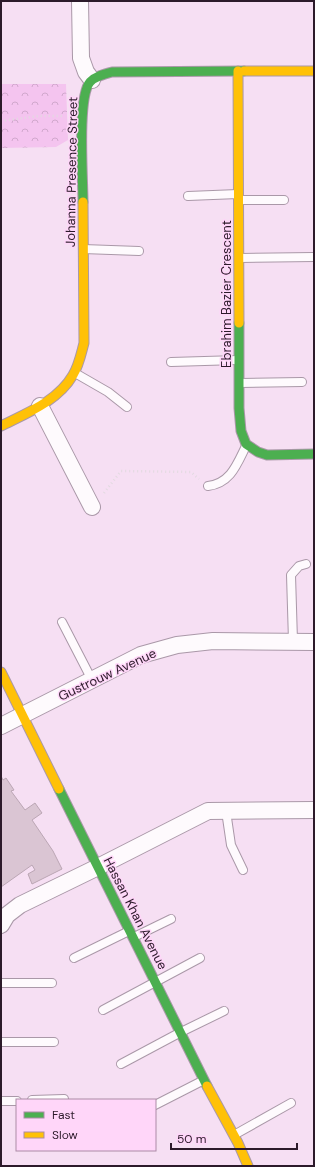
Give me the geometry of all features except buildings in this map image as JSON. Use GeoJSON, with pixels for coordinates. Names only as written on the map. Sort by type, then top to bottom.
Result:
{"type":"FeatureCollection","features":[{"type":"Feature","properties":{"kind":"street"},"geometry":{"type":"LineString","coordinates":[[80,1],[81,58],[86,72],[92,80],[98,76],[112,72],[314,71]]}},
{"type":"Feature","properties":{"kind":"street","name":"Ebrahim Bazier Crescent"},"geometry":{"type":"LineString","coordinates":[[238,72],[239,384],[241,434],[247,445]]}},
{"type":"Feature","properties":{"kind":"street","name":"Johanna Presence Street"},"geometry":{"type":"LineString","coordinates":[[1,426],[40,406],[59,393],[75,374],[79,364],[84,343],[82,116],[83,97],[92,80]]}},
{"type":"Feature","properties":{"kind":"street"},"geometry":{"type":"LineString","coordinates":[[40,406],[92,507]]}},
{"type":"Feature","properties":{"kind":"street"},"geometry":{"type":"LineString","coordinates":[[247,445],[259,453],[314,454]]}},
{"type":"Feature","properties":{"kind":"street","name":"Gustrouw Avenue"},"geometry":{"type":"LineString","coordinates":[[1,726],[141,655],[177,645],[213,640],[314,642]]}},
{"type":"Feature","properties":{"kind":"street","name":"Hassan Khan Avenue"},"geometry":{"type":"LineString","coordinates":[[1,672],[248,1166]]}},
{"type":"Feature","properties":{"kind":"street"},"geometry":{"type":"LineString","coordinates":[[1,925],[7,915],[20,905],[208,811],[314,810]]}},
{"type":"Feature","properties":{"kind":"lane"},"geometry":{"type":"LineString","coordinates":[[188,196],[284,200]]}},
{"type":"Feature","properties":{"kind":"lane"},"geometry":{"type":"LineString","coordinates":[[83,248],[138,251]]}},
{"type":"Feature","properties":{"kind":"lane"},"geometry":{"type":"LineString","coordinates":[[239,258],[314,257]]}},
{"type":"Feature","properties":{"kind":"lane"},"geometry":{"type":"LineString","coordinates":[[171,362],[239,360]]}},
{"type":"Feature","properties":{"kind":"lane"},"geometry":{"type":"LineString","coordinates":[[75,374],[108,392],[127,407]]}},
{"type":"Feature","properties":{"kind":"lane"},"geometry":{"type":"LineString","coordinates":[[239,384],[302,382]]}},
{"type":"Feature","properties":{"kind":"lane"},"geometry":{"type":"LineString","coordinates":[[208,486],[216,485],[225,480],[233,470],[247,445]]}},
{"type":"Feature","properties":{"kind":"lane"},"geometry":{"type":"LineString","coordinates":[[293,642],[291,575],[299,566],[306,564]]}},
{"type":"Feature","properties":{"kind":"lane"},"geometry":{"type":"LineString","coordinates":[[62,622],[92,680]]}},
{"type":"Feature","properties":{"kind":"lane"},"geometry":{"type":"LineString","coordinates":[[226,811],[231,845],[243,870]]}},
{"type":"Feature","properties":{"kind":"lane"},"geometry":{"type":"LineString","coordinates":[[74,958],[171,919]]}},
{"type":"Feature","properties":{"kind":"lane"},"geometry":{"type":"LineString","coordinates":[[103,1010],[156,983],[200,958]]}},
{"type":"Feature","properties":{"kind":"lane"},"geometry":{"type":"LineString","coordinates":[[1,982],[52,983]]}},
{"type":"Feature","properties":{"kind":"lane"},"geometry":{"type":"LineString","coordinates":[[121,1064],[180,1032],[224,1011]]}},
{"type":"Feature","properties":{"kind":"lane"},"geometry":{"type":"LineString","coordinates":[[1,1042],[54,1042]]}},
{"type":"Feature","properties":{"kind":"lane"},"geometry":{"type":"LineString","coordinates":[[156,1104],[204,1080]]}},
{"type":"Feature","properties":{"kind":"lane"},"geometry":{"type":"LineString","coordinates":[[1,1101],[16,1101]]}},
{"type":"Feature","properties":{"kind":"lane"},"geometry":{"type":"LineString","coordinates":[[233,1135],[290,1103]]}},
{"type":"Feature","properties":{"kind":"path"},"geometry":{"type":"LineString","coordinates":[[1,121],[39,116],[82,116]]}},
{"type":"Feature","properties":{"kind":"path"},"geometry":{"type":"LineString","coordinates":[[92,507],[121,471],[191,472],[208,486]]}},
{"type":"Feature","properties":{"kind":"green space"},"geometry":{"type":"Polygon","coordinates":[[[1,84],[66,84],[68,140],[56,147],[1,148],[1,84]]]}},
{"type":"Feature","properties":{"kind":"traffic: fast"},"geometry":{"type":"LineString","coordinates":[[83,202],[83,104],[86,91],[92,80],[112,72],[244,71]]}},
{"type":"Feature","properties":{"kind":"traffic: fast"},"geometry":{"type":"LineString","coordinates":[[239,323],[239,408],[241,431],[246,444],[258,452],[267,455],[314,454]]}},
{"type":"Feature","properties":{"kind":"traffic: fast"},"geometry":{"type":"LineString","coordinates":[[59,789],[207,1086]]}},
{"type":"Feature","properties":{"kind":"traffic: slow"},"geometry":{"type":"LineString","coordinates":[[238,71],[239,323]]}},
{"type":"Feature","properties":{"kind":"traffic: slow"},"geometry":{"type":"LineString","coordinates":[[244,71],[314,71]]}},
{"type":"Feature","properties":{"kind":"traffic: slow"},"geometry":{"type":"LineString","coordinates":[[1,426],[31,411],[59,392],[73,375],[78,363],[84,343],[83,202]]}},
{"type":"Feature","properties":{"kind":"traffic: slow"},"geometry":{"type":"LineString","coordinates":[[1,672],[59,789]]}},
{"type":"Feature","properties":{"kind":"traffic: slow"},"geometry":{"type":"LineString","coordinates":[[207,1086],[238,1143],[248,1166]]}}]}
